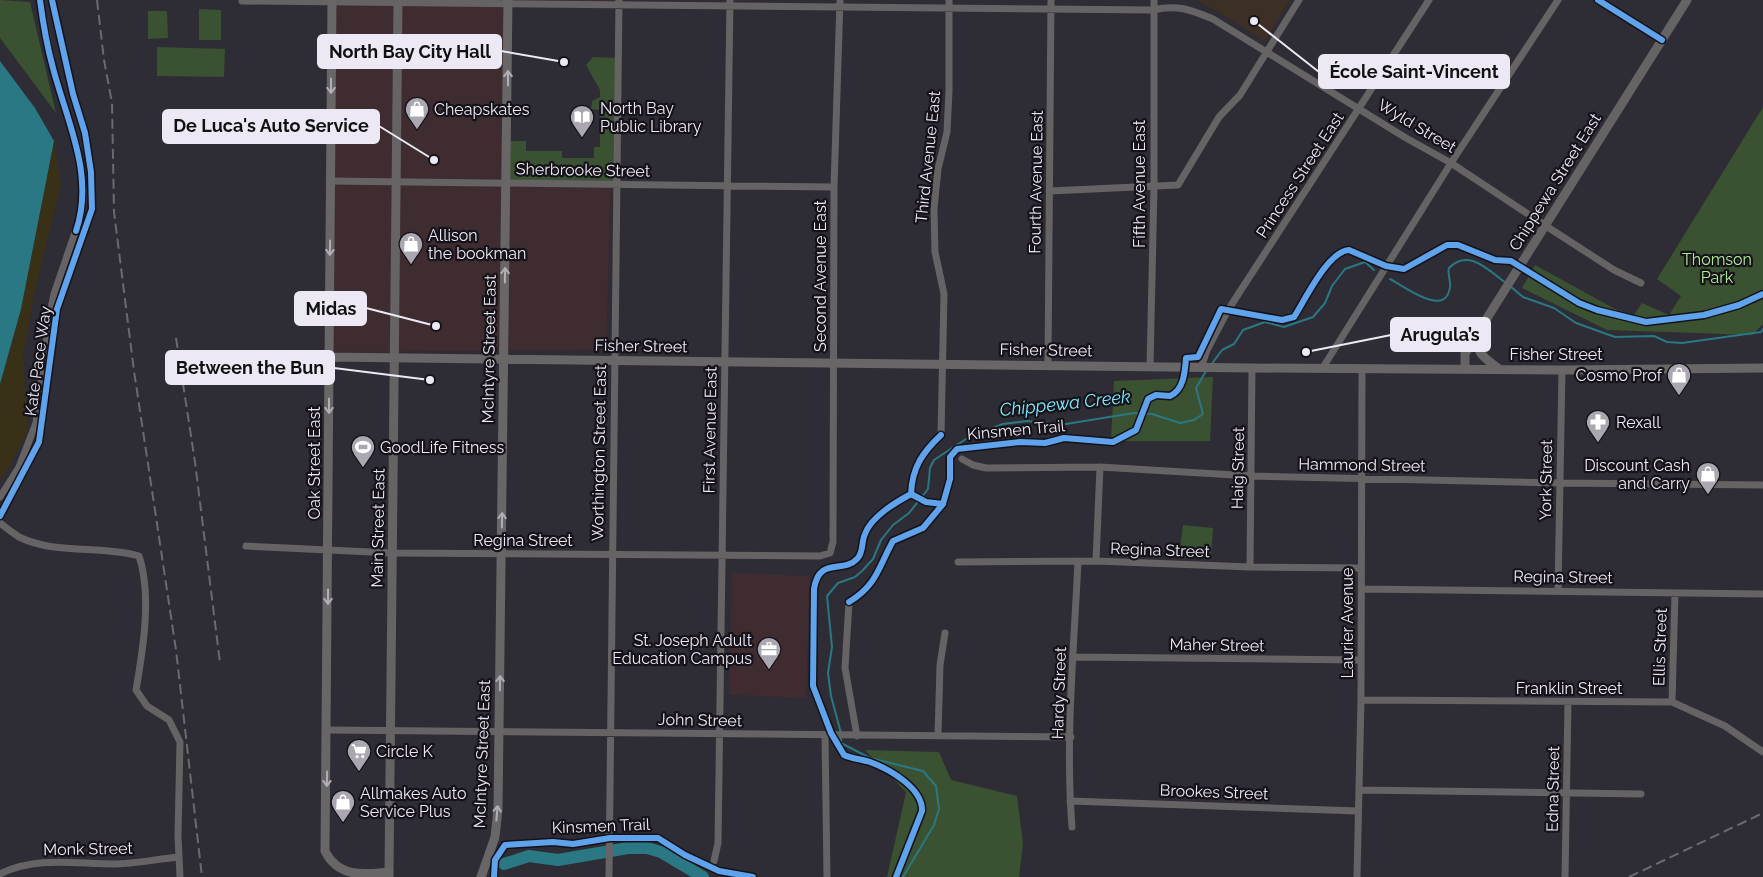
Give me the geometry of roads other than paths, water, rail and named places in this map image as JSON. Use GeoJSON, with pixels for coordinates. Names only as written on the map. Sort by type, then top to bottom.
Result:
{"type":"FeatureCollection","features":[{"type":"Feature","properties":{"kind":"main road","name":"Oak Street East"},"geometry":{"type":"LineString","coordinates":[[332,1],[326,851],[331,863],[343,872],[360,875],[389,875]]}},
{"type":"Feature","properties":{"kind":"main road","name":"McIntyre Street East"},"geometry":{"type":"LineString","coordinates":[[481,877],[495,837],[499,731],[508,2]]}},
{"type":"Feature","properties":{"kind":"main road"},"geometry":{"type":"LineString","coordinates":[[1477,334],[1477,347],[1480,354],[1499,369]]}},
{"type":"Feature","properties":{"kind":"main road","name":"Fisher Street"},"geometry":{"type":"LineString","coordinates":[[329,357],[726,363],[1048,364],[1322,369],[1465,368],[1562,370],[1763,368]]}},
{"type":"Feature","properties":{"kind":"street"},"geometry":{"type":"LineString","coordinates":[[0,497],[19,467],[36,423],[49,318],[54,294],[81,215],[84,193],[76,146],[53,67],[40,0]]}},
{"type":"Feature","properties":{"kind":"street","name":"Fourth Avenue East"},"geometry":{"type":"LineString","coordinates":[[1048,364],[1051,0]]}},
{"type":"Feature","properties":{"kind":"street","name":"Fifth Avenue East"},"geometry":{"type":"LineString","coordinates":[[1150,367],[1154,188],[1154,0]]}},
{"type":"Feature","properties":{"kind":"street"},"geometry":{"type":"LineString","coordinates":[[1050,191],[1154,188],[1178,185],[1219,117],[1240,95],[1299,0]]}},
{"type":"Feature","properties":{"kind":"street","name":"Princess Street East"},"geometry":{"type":"LineString","coordinates":[[1204,368],[1207,350],[1228,310],[1429,0]]}},
{"type":"Feature","properties":{"kind":"street"},"geometry":{"type":"LineString","coordinates":[[1322,369],[1558,0]]}},
{"type":"Feature","properties":{"kind":"street"},"geometry":{"type":"LineString","coordinates":[[1598,0],[1662,40]]}},
{"type":"Feature","properties":{"kind":"street","name":"Chippewa Street East"},"geometry":{"type":"LineString","coordinates":[[1465,368],[1465,354],[1477,334],[1687,0]]}},
{"type":"Feature","properties":{"kind":"street","name":"Wyld Street"},"geometry":{"type":"LineString","coordinates":[[242,1],[948,4],[1051,9],[1153,10],[1171,3],[1213,19],[1267,51],[1406,138],[1452,163],[1614,270],[1642,283]]}},
{"type":"Feature","properties":{"kind":"street","name":"Main Street East"},"geometry":{"type":"LineString","coordinates":[[389,875],[398,2]]}},
{"type":"Feature","properties":{"kind":"street","name":"First Avenue East"},"geometry":{"type":"LineString","coordinates":[[714,861],[718,843],[718,734],[726,363],[730,2]]}},
{"type":"Feature","properties":{"kind":"street","name":"Worthington Street East"},"geometry":{"type":"LineString","coordinates":[[609,877],[619,3]]}},
{"type":"Feature","properties":{"kind":"street","name":"Second Avenue East"},"geometry":{"type":"LineString","coordinates":[[830,553],[833,542],[834,187],[840,3]]}},
{"type":"Feature","properties":{"kind":"street","name":"Third Avenue East"},"geometry":{"type":"LineString","coordinates":[[942,435],[944,294],[935,252],[934,209],[938,169],[947,124],[949,91],[948,4]]}},
{"type":"Feature","properties":{"kind":"street","name":"Sherbrooke Street"},"geometry":{"type":"LineString","coordinates":[[331,181],[834,187]]}},
{"type":"Feature","properties":{"kind":"street","name":"Haig Street"},"geometry":{"type":"LineString","coordinates":[[1250,567],[1252,368]]}},
{"type":"Feature","properties":{"kind":"street","name":"Laurier Avenue"},"geometry":{"type":"LineString","coordinates":[[1357,877],[1361,700],[1362,369]]}},
{"type":"Feature","properties":{"kind":"street","name":"York Street"},"geometry":{"type":"LineString","coordinates":[[1558,591],[1562,370]]}},
{"type":"Feature","properties":{"kind":"street","name":"Hammond Street"},"geometry":{"type":"LineString","coordinates":[[962,459],[973,465],[986,468],[1100,467],[1252,476],[1560,483],[1763,485]]}},
{"type":"Feature","properties":{"kind":"street"},"geometry":{"type":"LineString","coordinates":[[1096,561],[1100,467]]}},
{"type":"Feature","properties":{"kind":"street"},"geometry":{"type":"LineString","coordinates":[[0,524],[19,537],[42,544],[124,551],[139,556],[143,569],[145,588],[140,663],[136,690],[147,706],[169,720],[180,742],[180,877]]}},
{"type":"Feature","properties":{"kind":"street","name":"Regina Street"},"geometry":{"type":"LineString","coordinates":[[246,546],[392,552],[820,556],[830,553]]}},
{"type":"Feature","properties":{"kind":"street","name":"Regina Street"},"geometry":{"type":"LineString","coordinates":[[958,562],[1078,560],[1250,567],[1361,568]]}},
{"type":"Feature","properties":{"kind":"street","name":"Hardy Street"},"geometry":{"type":"LineString","coordinates":[[1072,827],[1070,800],[1071,737],[1078,560]]}},
{"type":"Feature","properties":{"kind":"street","name":"Regina Street"},"geometry":{"type":"LineString","coordinates":[[1362,589],[1763,594]]}},
{"type":"Feature","properties":{"kind":"street","name":"Ellis Street"},"geometry":{"type":"LineString","coordinates":[[1672,702],[1676,593]]}},
{"type":"Feature","properties":{"kind":"street"},"geometry":{"type":"LineString","coordinates":[[849,602],[845,668],[857,736]]}},
{"type":"Feature","properties":{"kind":"street"},"geometry":{"type":"LineString","coordinates":[[938,735],[940,665],[945,633]]}},
{"type":"Feature","properties":{"kind":"street","name":"Maher Street"},"geometry":{"type":"LineString","coordinates":[[1074,657],[1360,660]]}},
{"type":"Feature","properties":{"kind":"street","name":"Franklin Street"},"geometry":{"type":"LineString","coordinates":[[1361,700],[1672,702],[1725,726],[1763,752]]}},
{"type":"Feature","properties":{"kind":"street","name":"Edna Street"},"geometry":{"type":"LineString","coordinates":[[1565,877],[1568,702]]}},
{"type":"Feature","properties":{"kind":"street","name":"John Street"},"geometry":{"type":"LineString","coordinates":[[328,730],[1071,737]]}},
{"type":"Feature","properties":{"kind":"street"},"geometry":{"type":"LineString","coordinates":[[827,735],[827,877]]}},
{"type":"Feature","properties":{"kind":"street"},"geometry":{"type":"LineString","coordinates":[[1359,790],[1641,794]]}},
{"type":"Feature","properties":{"kind":"street","name":"Brookes Street"},"geometry":{"type":"LineString","coordinates":[[1070,800],[1358,810]]}},
{"type":"Feature","properties":{"kind":"street","name":"Monk Street"},"geometry":{"type":"LineString","coordinates":[[0,874],[23,865],[45,862],[116,864],[179,857]]}},
{"type":"Feature","properties":{"kind":"water"},"geometry":{"type":"Polygon","coordinates":[[[0,61],[35,108],[54,141],[21,309],[0,384],[0,61]]]}},
{"type":"Feature","properties":{"kind":"waterway","name":"Chippewa Creek"},"geometry":{"type":"LineString","coordinates":[[1390,279],[1424,298],[1441,300],[1447,296],[1450,287],[1449,268],[1457,262],[1464,260],[1479,264],[1506,283]]}},
{"type":"Feature","properties":{"kind":"waterway","name":"Chippewa Creek"},"geometry":{"type":"LineString","coordinates":[[1211,365],[1222,350],[1234,344],[1243,330],[1265,322],[1284,327],[1313,317],[1325,303],[1332,286],[1345,269],[1365,262],[1374,270]]}},
{"type":"Feature","properties":{"kind":"waterway","name":"Chippewa Creek"},"geometry":{"type":"LineString","coordinates":[[1510,286],[1523,297],[1554,308],[1576,323],[1615,337],[1654,336],[1667,342],[1682,343],[1761,332],[1763,329]]}},
{"type":"Feature","properties":{"kind":"waterway","name":"Chippewa Creek"},"geometry":{"type":"LineString","coordinates":[[841,733],[831,696],[828,673],[832,647],[827,596],[838,583],[855,577],[873,559],[881,540],[893,525],[909,513],[928,489],[930,468],[934,460],[969,437],[1003,424],[1027,421],[1066,424],[1134,413],[1152,414],[1180,423],[1194,420],[1203,414],[1196,388],[1206,371]]}},
{"type":"Feature","properties":{"kind":"waterway","name":"Chippewa Creek"},"geometry":{"type":"LineString","coordinates":[[841,737],[841,743],[870,758],[923,771],[936,786],[939,809],[934,825],[903,877]]}},
{"type":"Feature","properties":{"kind":"waterway","name":"Chippewa Creek"},"geometry":{"type":"LineString","coordinates":[[504,864],[529,856],[558,860],[628,848],[647,848],[661,852],[703,877]]}},
{"type":"Feature","properties":{"kind":"railway"},"geometry":{"type":"LineString","coordinates":[[97,0],[104,60],[112,103],[114,212],[134,371],[176,650],[202,877]]}},
{"type":"Feature","properties":{"kind":"railway"},"geometry":{"type":"LineString","coordinates":[[176,338],[195,462],[220,663]]}},
{"type":"Feature","properties":{"kind":"railway"},"geometry":{"type":"LineString","coordinates":[[1629,877],[1763,813]]}},
{"type":"Feature","properties":{"kind":"place","name":"École Saint-Vincent"},"geometry":{"type":"Point","coordinates":[1254,21]}},
{"type":"Feature","properties":{"kind":"place","name":"North Bay City Hall"},"geometry":{"type":"Point","coordinates":[564,62]}},
{"type":"Feature","properties":{"kind":"place","name":"Cheapskates"},"geometry":{"type":"Point","coordinates":[417,130]}},
{"type":"Feature","properties":{"kind":"place","name":"North Bay Public Library"},"geometry":{"type":"Point","coordinates":[582,138]}},
{"type":"Feature","properties":{"kind":"place","name":"De Luca's Auto Service"},"geometry":{"type":"Point","coordinates":[434,160]}},
{"type":"Feature","properties":{"kind":"place","name":"Allison the bookman"},"geometry":{"type":"Point","coordinates":[411,265]}},
{"type":"Feature","properties":{"kind":"place","name":"Midas"},"geometry":{"type":"Point","coordinates":[436,326]}},
{"type":"Feature","properties":{"kind":"place","name":"Arugula’s"},"geometry":{"type":"Point","coordinates":[1306,352]}},
{"type":"Feature","properties":{"kind":"place","name":"Between the Bun"},"geometry":{"type":"Point","coordinates":[430,380]}},
{"type":"Feature","properties":{"kind":"place","name":"Cosmo Prof"},"geometry":{"type":"Point","coordinates":[1679,396]}},
{"type":"Feature","properties":{"kind":"place","name":"Rexall"},"geometry":{"type":"Point","coordinates":[1598,443]}},
{"type":"Feature","properties":{"kind":"place","name":"GoodLife Fitness"},"geometry":{"type":"Point","coordinates":[363,468]}},
{"type":"Feature","properties":{"kind":"place","name":"Discount Cash and Carry"},"geometry":{"type":"Point","coordinates":[1708,495]}},
{"type":"Feature","properties":{"kind":"place","name":"St. Joseph Adult Education Campus"},"geometry":{"type":"Point","coordinates":[769,670]}},
{"type":"Feature","properties":{"kind":"place","name":"Circle K"},"geometry":{"type":"Point","coordinates":[359,772]}},
{"type":"Feature","properties":{"kind":"place","name":"Allmakes Auto Service Plus"},"geometry":{"type":"Point","coordinates":[343,823]}},
{"type":"Feature","properties":{"kind":"park label","name":"Thomson Park"},"geometry":{"type":"Point","coordinates":[1717,268]}}]}
